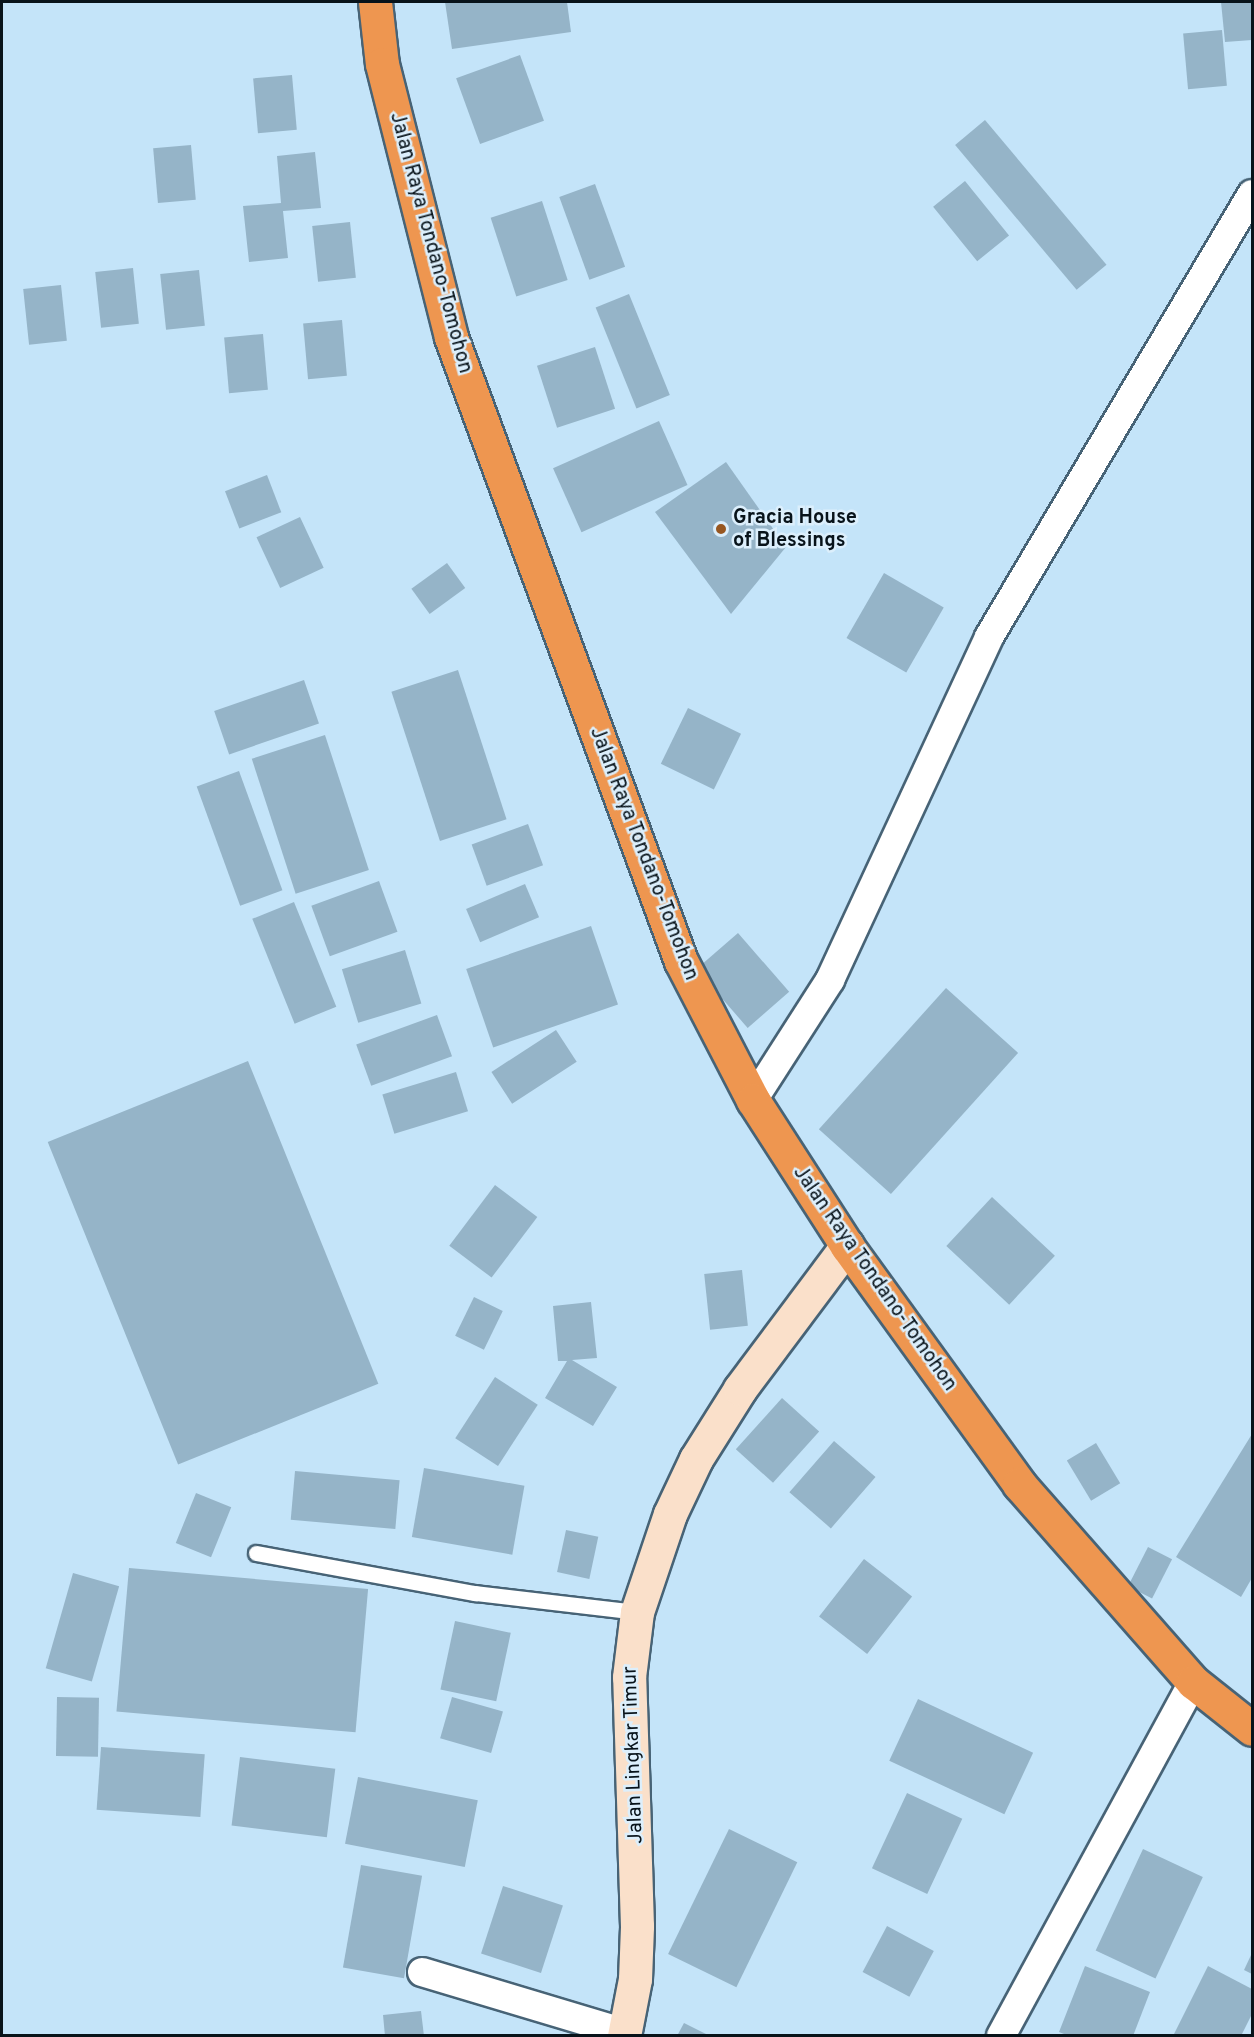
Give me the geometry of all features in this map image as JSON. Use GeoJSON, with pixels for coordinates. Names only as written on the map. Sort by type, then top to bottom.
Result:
{"type":"FeatureCollection","features":[{"type":"Feature","properties":{"kind":"highway","name":"Jalan Raya Tondano-Tomohon"},"geometry":{"type":"LineString","coordinates":[[375,2],[382,64],[451,337],[681,961],[753,1100],[847,1246],[1020,1484],[1193,1682],[1252,1729]]}},
{"type":"Feature","properties":{"kind":"main road","name":"Jalan Lingkar Timur"},"geometry":{"type":"LineString","coordinates":[[624,2034],[635,1979],[637,1926],[629,1677],[637,1612],[670,1514],[696,1458],[740,1389],[847,1246]]}},
{"type":"Feature","properties":{"kind":"street"},"geometry":{"type":"LineString","coordinates":[[753,1100],[830,980],[989,637],[1252,194]]}},
{"type":"Feature","properties":{"kind":"street"},"geometry":{"type":"LineString","coordinates":[[1001,2036],[1193,1682]]}},
{"type":"Feature","properties":{"kind":"street"},"geometry":{"type":"LineString","coordinates":[[422,1972],[624,2034]]}},
{"type":"Feature","properties":{"kind":"lane"},"geometry":{"type":"LineString","coordinates":[[256,1553],[475,1593],[637,1612]]}},
{"type":"Feature","properties":{"kind":"building"},"geometry":{"type":"Polygon","coordinates":[[[445,2],[567,2],[571,32],[452,49],[445,2]]]}},
{"type":"Feature","properties":{"kind":"building"},"geometry":{"type":"Polygon","coordinates":[[[1221,2],[1252,2],[1252,40],[1225,42],[1221,2]]]}},
{"type":"Feature","properties":{"kind":"building"},"geometry":{"type":"Polygon","coordinates":[[[1222,30],[1227,86],[1188,89],[1183,33],[1222,30]]]}},
{"type":"Feature","properties":{"kind":"building"},"geometry":{"type":"Polygon","coordinates":[[[520,55],[544,121],[480,144],[456,78],[520,55]]]}},
{"type":"Feature","properties":{"kind":"building"},"geometry":{"type":"Polygon","coordinates":[[[292,75],[297,130],[258,133],[253,78],[292,75]]]}},
{"type":"Feature","properties":{"kind":"building"},"geometry":{"type":"Polygon","coordinates":[[[985,120],[1106,265],[1077,290],[955,145],[985,120]]]}},
{"type":"Feature","properties":{"kind":"building"},"geometry":{"type":"Polygon","coordinates":[[[191,145],[196,200],[158,203],[153,148],[191,145]]]}},
{"type":"Feature","properties":{"kind":"building"},"geometry":{"type":"Polygon","coordinates":[[[315,152],[321,208],[283,211],[288,258],[249,262],[243,206],[281,203],[277,156],[315,152]]]}},
{"type":"Feature","properties":{"kind":"building"},"geometry":{"type":"Polygon","coordinates":[[[965,181],[1009,235],[977,261],[933,207],[965,181]]]}},
{"type":"Feature","properties":{"kind":"building"},"geometry":{"type":"Polygon","coordinates":[[[595,184],[625,267],[589,280],[559,197],[595,184]]]}},
{"type":"Feature","properties":{"kind":"building"},"geometry":{"type":"Polygon","coordinates":[[[542,201],[568,280],[516,297],[491,218],[542,201]]]}},
{"type":"Feature","properties":{"kind":"building"},"geometry":{"type":"Polygon","coordinates":[[[350,222],[356,278],[318,282],[312,226],[350,222]]]}},
{"type":"Feature","properties":{"kind":"building"},"geometry":{"type":"Polygon","coordinates":[[[133,268],[139,324],[101,328],[95,272],[133,268]]]}},
{"type":"Feature","properties":{"kind":"building"},"geometry":{"type":"Polygon","coordinates":[[[199,270],[205,326],[166,330],[160,274],[199,270]]]}},
{"type":"Feature","properties":{"kind":"building"},"geometry":{"type":"Polygon","coordinates":[[[61,285],[67,341],[29,345],[23,289],[61,285]]]}},
{"type":"Feature","properties":{"kind":"building"},"geometry":{"type":"Polygon","coordinates":[[[629,294],[670,395],[636,409],[596,307],[629,294]]]}},
{"type":"Feature","properties":{"kind":"building"},"geometry":{"type":"Polygon","coordinates":[[[342,320],[347,376],[308,379],[303,323],[342,320]]]}},
{"type":"Feature","properties":{"kind":"building"},"geometry":{"type":"Polygon","coordinates":[[[263,334],[268,390],[229,393],[224,337],[263,334]]]}},
{"type":"Feature","properties":{"kind":"building"},"geometry":{"type":"Polygon","coordinates":[[[595,347],[615,409],[557,428],[537,366],[595,347]]]}},
{"type":"Feature","properties":{"kind":"building"},"geometry":{"type":"Polygon","coordinates":[[[659,421],[687,485],[582,532],[553,468],[659,421]]]}},
{"type":"Feature","properties":{"kind":"building","name":"Gracia House of Blessings"},"geometry":{"type":"Polygon","coordinates":[[[726,462],[786,547],[731,614],[655,512],[726,462]]]}},
{"type":"Feature","properties":{"kind":"building"},"geometry":{"type":"Polygon","coordinates":[[[267,475],[281,512],[239,528],[225,491],[267,475]]]}},
{"type":"Feature","properties":{"kind":"building"},"geometry":{"type":"Polygon","coordinates":[[[300,517],[324,568],[280,588],[256,537],[300,517]]]}},
{"type":"Feature","properties":{"kind":"building"},"geometry":{"type":"Polygon","coordinates":[[[447,563],[465,588],[430,614],[411,589],[447,563]]]}},
{"type":"Feature","properties":{"kind":"building"},"geometry":{"type":"Polygon","coordinates":[[[884,573],[944,608],[906,672],[846,638],[884,573]]]}},
{"type":"Feature","properties":{"kind":"building"},"geometry":{"type":"Polygon","coordinates":[[[458,670],[507,819],[440,841],[391,692],[458,670]]]}},
{"type":"Feature","properties":{"kind":"building"},"geometry":{"type":"Polygon","coordinates":[[[304,680],[319,723],[229,754],[214,711],[304,680]]]}},
{"type":"Feature","properties":{"kind":"building"},"geometry":{"type":"Polygon","coordinates":[[[688,708],[741,734],[714,790],[661,764],[688,708]]]}},
{"type":"Feature","properties":{"kind":"building"},"geometry":{"type":"Polygon","coordinates":[[[325,735],[369,870],[296,894],[252,759],[325,735]]]}},
{"type":"Feature","properties":{"kind":"building"},"geometry":{"type":"Polygon","coordinates":[[[239,771],[282,890],[240,906],[197,786],[239,771]]]}},
{"type":"Feature","properties":{"kind":"building"},"geometry":{"type":"Polygon","coordinates":[[[528,824],[543,865],[487,886],[472,845],[528,824]]]}},
{"type":"Feature","properties":{"kind":"building"},"geometry":{"type":"Polygon","coordinates":[[[379,881],[397,932],[330,956],[311,906],[379,881]]]}},
{"type":"Feature","properties":{"kind":"building"},"geometry":{"type":"Polygon","coordinates":[[[525,884],[539,917],[480,942],[466,909],[525,884]]]}},
{"type":"Feature","properties":{"kind":"building"},"geometry":{"type":"Polygon","coordinates":[[[294,902],[336,1007],[295,1024],[252,919],[294,902]]]}},
{"type":"Feature","properties":{"kind":"building"},"geometry":{"type":"Polygon","coordinates":[[[591,926],[618,1004],[493,1047],[466,969],[591,926]]]}},
{"type":"Feature","properties":{"kind":"building"},"geometry":{"type":"Polygon","coordinates":[[[738,933],[789,992],[748,1028],[696,969],[738,933]]]}},
{"type":"Feature","properties":{"kind":"building"},"geometry":{"type":"Polygon","coordinates":[[[405,950],[421,1004],[358,1023],[342,969],[405,950]]]}},
{"type":"Feature","properties":{"kind":"building"},"geometry":{"type":"Polygon","coordinates":[[[946,988],[1018,1053],[891,1194],[819,1129],[946,988]]]}},
{"type":"Feature","properties":{"kind":"building"},"geometry":{"type":"Polygon","coordinates":[[[437,1015],[452,1056],[371,1086],[356,1044],[437,1015]]]}},
{"type":"Feature","properties":{"kind":"building"},"geometry":{"type":"Polygon","coordinates":[[[556,1030],[577,1062],[512,1104],[491,1072],[556,1030]]]}},
{"type":"Feature","properties":{"kind":"building"},"geometry":{"type":"Polygon","coordinates":[[[248,1061],[378,1384],[178,1465],[48,1142],[248,1061]]]}},
{"type":"Feature","properties":{"kind":"building"},"geometry":{"type":"Polygon","coordinates":[[[456,1072],[468,1111],[394,1134],[382,1095],[456,1072]]]}},
{"type":"Feature","properties":{"kind":"building"},"geometry":{"type":"Polygon","coordinates":[[[495,1185],[537,1217],[492,1278],[449,1246],[495,1185]]]}},
{"type":"Feature","properties":{"kind":"building"},"geometry":{"type":"Polygon","coordinates":[[[992,1197],[1055,1256],[1009,1305],[946,1246],[992,1197]]]}},
{"type":"Feature","properties":{"kind":"building"},"geometry":{"type":"Polygon","coordinates":[[[742,1270],[748,1326],[710,1330],[704,1274],[742,1270]]]}},
{"type":"Feature","properties":{"kind":"building"},"geometry":{"type":"Polygon","coordinates":[[[474,1297],[503,1311],[484,1350],[455,1336],[474,1297]]]}},
{"type":"Feature","properties":{"kind":"building"},"geometry":{"type":"Polygon","coordinates":[[[591,1302],[597,1358],[572,1360],[617,1387],[593,1426],[545,1398],[567,1361],[558,1361],[553,1306],[591,1302]]]}},
{"type":"Feature","properties":{"kind":"building"},"geometry":{"type":"Polygon","coordinates":[[[495,1377],[538,1405],[498,1466],[455,1438],[495,1377]]]}},
{"type":"Feature","properties":{"kind":"building"},"geometry":{"type":"Polygon","coordinates":[[[782,1398],[819,1431],[773,1483],[736,1449],[782,1398]]]}},
{"type":"Feature","properties":{"kind":"building"},"geometry":{"type":"Polygon","coordinates":[[[1252,1434],[1252,1578],[1241,1597],[1176,1557],[1252,1434]]]}},
{"type":"Feature","properties":{"kind":"building"},"geometry":{"type":"Polygon","coordinates":[[[834,1441],[876,1477],[831,1528],[789,1492],[834,1441]]]}},
{"type":"Feature","properties":{"kind":"building"},"geometry":{"type":"Polygon","coordinates":[[[1096,1443],[1120,1483],[1091,1501],[1067,1461],[1096,1443]]]}},
{"type":"Feature","properties":{"kind":"building"},"geometry":{"type":"Polygon","coordinates":[[[424,1468],[524,1486],[512,1555],[412,1537],[424,1468]]]}},
{"type":"Feature","properties":{"kind":"building"},"geometry":{"type":"Polygon","coordinates":[[[295,1471],[400,1480],[395,1529],[291,1520],[295,1471]]]}},
{"type":"Feature","properties":{"kind":"building"},"geometry":{"type":"Polygon","coordinates":[[[196,1493],[231,1507],[211,1557],[176,1543],[196,1493]]]}},
{"type":"Feature","properties":{"kind":"building"},"geometry":{"type":"Polygon","coordinates":[[[566,1530],[598,1537],[589,1579],[557,1572],[566,1530]]]}},
{"type":"Feature","properties":{"kind":"building"},"geometry":{"type":"Polygon","coordinates":[[[1148,1547],[1172,1559],[1152,1598],[1128,1586],[1148,1547]]]}},
{"type":"Feature","properties":{"kind":"building"},"geometry":{"type":"Polygon","coordinates":[[[864,1559],[912,1597],[867,1654],[819,1617],[864,1559]]]}},
{"type":"Feature","properties":{"kind":"building"},"geometry":{"type":"Polygon","coordinates":[[[129,1568],[368,1589],[356,1732],[116,1711],[129,1568]]]}},
{"type":"Feature","properties":{"kind":"building"},"geometry":{"type":"Polygon","coordinates":[[[73,1573],[119,1586],[92,1681],[46,1668],[73,1573]]]}},
{"type":"Feature","properties":{"kind":"building"},"geometry":{"type":"Polygon","coordinates":[[[455,1621],[511,1633],[496,1701],[440,1689],[455,1621]]]}},
{"type":"Feature","properties":{"kind":"building"},"geometry":{"type":"Polygon","coordinates":[[[57,1697],[99,1698],[98,1757],[56,1756],[57,1697]]]}},
{"type":"Feature","properties":{"kind":"building"},"geometry":{"type":"Polygon","coordinates":[[[452,1697],[503,1712],[491,1753],[440,1738],[452,1697]]]}},
{"type":"Feature","properties":{"kind":"building"},"geometry":{"type":"Polygon","coordinates":[[[918,1699],[1033,1753],[1004,1814],[889,1761],[918,1699]]]}},
{"type":"Feature","properties":{"kind":"building"},"geometry":{"type":"Polygon","coordinates":[[[101,1747],[205,1754],[200,1817],[97,1810],[101,1747]]]}},
{"type":"Feature","properties":{"kind":"building"},"geometry":{"type":"Polygon","coordinates":[[[240,1757],[335,1769],[327,1837],[232,1825],[240,1757]]]}},
{"type":"Feature","properties":{"kind":"building"},"geometry":{"type":"Polygon","coordinates":[[[358,1777],[478,1800],[465,1867],[345,1844],[358,1777]]]}},
{"type":"Feature","properties":{"kind":"building"},"geometry":{"type":"Polygon","coordinates":[[[907,1793],[962,1819],[927,1894],[872,1868],[907,1793]]]}},
{"type":"Feature","properties":{"kind":"building"},"geometry":{"type":"Polygon","coordinates":[[[729,1829],[797,1862],[736,1987],[668,1954],[729,1829]]]}},
{"type":"Feature","properties":{"kind":"building"},"geometry":{"type":"Polygon","coordinates":[[[1143,1849],[1203,1877],[1155,1978],[1096,1951],[1143,1849]]]}},
{"type":"Feature","properties":{"kind":"building"},"geometry":{"type":"Polygon","coordinates":[[[361,1865],[422,1876],[404,1978],[343,1967],[361,1865]]]}},
{"type":"Feature","properties":{"kind":"building"},"geometry":{"type":"Polygon","coordinates":[[[503,1886],[563,1905],[541,1973],[481,1954],[503,1886]]]}},
{"type":"Feature","properties":{"kind":"building"},"geometry":{"type":"Polygon","coordinates":[[[887,1926],[934,1951],[909,1997],[863,1972],[887,1926]]]}},
{"type":"Feature","properties":{"kind":"building"},"geometry":{"type":"Polygon","coordinates":[[[1252,1953],[1252,1974],[1244,1970],[1252,1953]]]}},
{"type":"Feature","properties":{"kind":"building"},"geometry":{"type":"Polygon","coordinates":[[[1085,1966],[1150,1992],[1133,2036],[1069,2036],[1059,2032],[1085,1966]]]}},
{"type":"Feature","properties":{"kind":"building"},"geometry":{"type":"Polygon","coordinates":[[[1208,1966],[1252,1989],[1252,2014],[1241,2036],[1173,2036],[1208,1966]]]}},
{"type":"Feature","properties":{"kind":"building"},"geometry":{"type":"Polygon","coordinates":[[[421,2011],[424,2036],[385,2036],[383,2015],[421,2011]]]}},
{"type":"Feature","properties":{"kind":"building"},"geometry":{"type":"Polygon","coordinates":[[[684,2023],[710,2036],[677,2036],[684,2023]]]}},
{"type":"Feature","properties":{"kind":"place","name":"Gracia House of Blessings"},"geometry":{"type":"Point","coordinates":[721,529]}}]}
